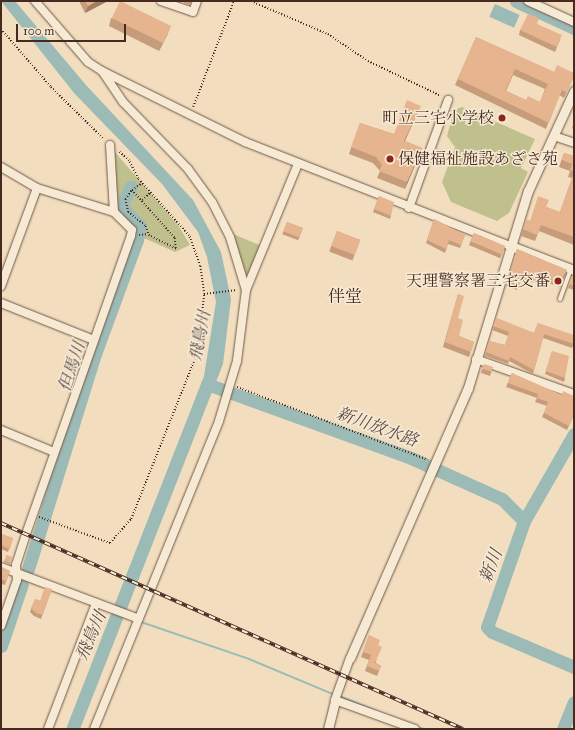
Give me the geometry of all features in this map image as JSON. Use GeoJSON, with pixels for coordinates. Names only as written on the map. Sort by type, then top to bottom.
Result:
{"type":"FeatureCollection","features":[{"type":"Feature","properties":{"kind":"street"},"geometry":{"type":"LineString","coordinates":[[35,1],[88,62],[102,71],[298,164],[409,208],[572,269]]}},
{"type":"Feature","properties":{"kind":"street"},"geometry":{"type":"LineString","coordinates":[[161,1],[193,12],[197,1]]}},
{"type":"Feature","properties":{"kind":"street"},"geometry":{"type":"LineString","coordinates":[[528,1],[574,22]]}},
{"type":"Feature","properties":{"kind":"street"},"geometry":{"type":"LineString","coordinates":[[102,71],[123,102],[188,169],[212,202],[230,237],[242,290]]}},
{"type":"Feature","properties":{"kind":"street"},"geometry":{"type":"LineString","coordinates":[[328,729],[335,700],[350,658],[468,388],[528,191],[574,91]]}},
{"type":"Feature","properties":{"kind":"street"},"geometry":{"type":"LineString","coordinates":[[409,208],[448,100]]}},
{"type":"Feature","properties":{"kind":"street"},"geometry":{"type":"LineString","coordinates":[[554,136],[574,143]]}},
{"type":"Feature","properties":{"kind":"street"},"geometry":{"type":"LineString","coordinates":[[110,145],[114,212]]}},
{"type":"Feature","properties":{"kind":"street"},"geometry":{"type":"LineString","coordinates":[[94,729],[231,385],[242,290],[298,164]]}},
{"type":"Feature","properties":{"kind":"street"},"geometry":{"type":"LineString","coordinates":[[1,167],[37,188],[114,212],[132,230],[16,565],[17,573],[1,626]]}},
{"type":"Feature","properties":{"kind":"street"},"geometry":{"type":"LineString","coordinates":[[1,286],[37,188]]}},
{"type":"Feature","properties":{"kind":"street"},"geometry":{"type":"LineString","coordinates":[[1,303],[94,340]]}},
{"type":"Feature","properties":{"kind":"street"},"geometry":{"type":"LineString","coordinates":[[476,359],[574,394]]}},
{"type":"Feature","properties":{"kind":"street"},"geometry":{"type":"LineString","coordinates":[[1,430],[54,452]]}},
{"type":"Feature","properties":{"kind":"street"},"geometry":{"type":"LineString","coordinates":[[1,567],[137,619]]}},
{"type":"Feature","properties":{"kind":"street"},"geometry":{"type":"LineString","coordinates":[[48,729],[99,604]]}},
{"type":"Feature","properties":{"kind":"street"},"geometry":{"type":"LineString","coordinates":[[335,700],[415,729]]}},
{"type":"Feature","properties":{"kind":"lane"},"geometry":{"type":"LineString","coordinates":[[560,299],[572,269]]}},
{"type":"Feature","properties":{"kind":"path"},"geometry":{"type":"LineString","coordinates":[[190,114],[234,1]]}},
{"type":"Feature","properties":{"kind":"path"},"geometry":{"type":"LineString","coordinates":[[251,1],[328,34],[368,62],[448,100]]}},
{"type":"Feature","properties":{"kind":"path"},"geometry":{"type":"LineString","coordinates":[[1,29],[51,87],[110,145],[129,161],[142,183],[189,236],[200,266],[204,294],[197,353],[131,519],[110,543],[33,516]]}},
{"type":"Feature","properties":{"kind":"path"},"geometry":{"type":"LineString","coordinates":[[132,190],[175,238],[176,249],[149,236],[145,226],[128,212],[125,199],[132,190],[142,183]]}},
{"type":"Feature","properties":{"kind":"path"},"geometry":{"type":"LineString","coordinates":[[141,200],[151,192]]}},
{"type":"Feature","properties":{"kind":"path"},"geometry":{"type":"LineString","coordinates":[[204,294],[242,290]]}},
{"type":"Feature","properties":{"kind":"path"},"geometry":{"type":"LineString","coordinates":[[231,385],[436,462]]}},
{"type":"Feature","properties":{"kind":"green space"},"geometry":{"type":"Polygon","coordinates":[[[462,107],[535,139],[521,168],[528,172],[509,213],[497,221],[451,202],[442,182],[455,147],[447,136],[454,110],[462,107]]]}},
{"type":"Feature","properties":{"kind":"green space"},"geometry":{"type":"Polygon","coordinates":[[[114,151],[178,225],[190,245],[175,252],[144,238],[122,216],[116,201],[114,151]]]}},
{"type":"Feature","properties":{"kind":"green space"},"geometry":{"type":"Polygon","coordinates":[[[233,234],[262,246],[249,274],[245,273],[233,234]]]}},
{"type":"Feature","properties":{"kind":"water"},"geometry":{"type":"Polygon","coordinates":[[[1,1],[15,1],[86,85],[193,200],[221,252],[231,299],[223,364],[80,729],[66,729],[204,376],[216,302],[207,257],[198,232],[162,184],[74,93],[1,1]]]}},
{"type":"Feature","properties":{"kind":"water"},"geometry":{"type":"Polygon","coordinates":[[[495,4],[520,15],[514,28],[489,17],[495,4]]]}},
{"type":"Feature","properties":{"kind":"building"},"geometry":{"type":"Polygon","coordinates":[[[85,1],[97,1],[88,6],[85,1]]]}},
{"type":"Feature","properties":{"kind":"building"},"geometry":{"type":"Polygon","coordinates":[[[120,1],[171,26],[163,43],[112,18],[120,1]]]}},
{"type":"Feature","properties":{"kind":"building"},"geometry":{"type":"Polygon","coordinates":[[[528,14],[539,18],[537,24],[562,35],[557,47],[520,30],[528,14]]]}},
{"type":"Feature","properties":{"kind":"building"},"geometry":{"type":"Polygon","coordinates":[[[476,37],[554,72],[557,65],[574,73],[567,92],[562,90],[549,123],[458,79],[476,37]],[[515,69],[505,91],[526,100],[528,96],[540,102],[548,84],[515,69]]]}},
{"type":"Feature","properties":{"kind":"building","name":"保健福祉施設あざさ苑"},"geometry":{"type":"Polygon","coordinates":[[[407,100],[421,106],[404,141],[422,148],[407,182],[379,171],[382,165],[376,157],[351,147],[360,123],[394,134],[407,100]]]}},
{"type":"Feature","properties":{"kind":"building"},"geometry":{"type":"Polygon","coordinates":[[[564,153],[574,156],[574,172],[570,170],[572,164],[562,160],[564,153]]]}},
{"type":"Feature","properties":{"kind":"building"},"geometry":{"type":"Polygon","coordinates":[[[574,173],[574,237],[541,225],[537,235],[523,229],[526,220],[530,221],[538,196],[549,200],[546,207],[560,212],[574,173]]]}},
{"type":"Feature","properties":{"kind":"building"},"geometry":{"type":"Polygon","coordinates":[[[379,196],[394,202],[391,216],[374,209],[379,196]]]}},
{"type":"Feature","properties":{"kind":"building"},"geometry":{"type":"Polygon","coordinates":[[[434,219],[465,235],[461,245],[449,240],[446,249],[427,240],[434,219]]]}},
{"type":"Feature","properties":{"kind":"building"},"geometry":{"type":"Polygon","coordinates":[[[287,222],[303,228],[299,237],[283,231],[287,222]]]}},
{"type":"Feature","properties":{"kind":"building"},"geometry":{"type":"Polygon","coordinates":[[[337,231],[360,240],[355,255],[331,246],[337,231]]]}},
{"type":"Feature","properties":{"kind":"building"},"geometry":{"type":"Polygon","coordinates":[[[474,233],[505,246],[502,255],[470,241],[474,233]]]}},
{"type":"Feature","properties":{"kind":"building"},"geometry":{"type":"Polygon","coordinates":[[[517,249],[567,270],[560,282],[550,278],[549,283],[524,273],[519,285],[508,281],[517,249]]]}},
{"type":"Feature","properties":{"kind":"building"},"geometry":{"type":"Polygon","coordinates":[[[574,272],[574,286],[569,284],[574,272]]]}},
{"type":"Feature","properties":{"kind":"building"},"geometry":{"type":"Polygon","coordinates":[[[458,294],[464,296],[458,318],[463,320],[459,336],[474,342],[471,352],[445,342],[458,294]]]}},
{"type":"Feature","properties":{"kind":"building"},"geometry":{"type":"Polygon","coordinates":[[[496,318],[534,333],[538,323],[574,335],[574,344],[544,334],[534,370],[510,357],[509,361],[486,352],[489,341],[505,345],[509,332],[493,326],[496,318]]]}},
{"type":"Feature","properties":{"kind":"building"},"geometry":{"type":"Polygon","coordinates":[[[552,351],[569,356],[565,378],[546,371],[552,351]]]}},
{"type":"Feature","properties":{"kind":"building"},"geometry":{"type":"Polygon","coordinates":[[[484,364],[493,367],[491,372],[482,369],[484,364]]]}},
{"type":"Feature","properties":{"kind":"building"},"geometry":{"type":"Polygon","coordinates":[[[512,373],[562,395],[563,391],[574,396],[574,414],[569,426],[544,413],[548,402],[537,398],[538,394],[508,383],[512,373]]]}},
{"type":"Feature","properties":{"kind":"building"},"geometry":{"type":"Polygon","coordinates":[[[1,534],[13,538],[10,549],[1,545],[1,534]]]}},
{"type":"Feature","properties":{"kind":"building"},"geometry":{"type":"Polygon","coordinates":[[[7,555],[12,557],[11,563],[5,561],[7,555]]]}},
{"type":"Feature","properties":{"kind":"building"},"geometry":{"type":"Polygon","coordinates":[[[1,567],[10,571],[6,581],[1,579],[1,567]]]}},
{"type":"Feature","properties":{"kind":"building"},"geometry":{"type":"Polygon","coordinates":[[[45,587],[52,589],[42,615],[36,613],[31,608],[35,599],[40,601],[45,587]]]}},
{"type":"Feature","properties":{"kind":"building"},"geometry":{"type":"Polygon","coordinates":[[[369,635],[380,640],[378,645],[382,647],[375,663],[381,666],[379,671],[367,666],[371,655],[363,652],[369,635]]]}},
{"type":"Feature","properties":{"kind":"waterway"},"geometry":{"type":"LineString","coordinates":[[516,1],[574,28]]}},
{"type":"Feature","properties":{"kind":"waterway","name":"但馬川"},"geometry":{"type":"LineString","coordinates":[[28,569],[95,354],[137,240],[140,226],[121,206],[131,186]]}},
{"type":"Feature","properties":{"kind":"waterway","name":"新川放水路"},"geometry":{"type":"LineString","coordinates":[[207,384],[411,458],[502,499],[524,521]]}},
{"type":"Feature","properties":{"kind":"waterway","name":"新川"},"geometry":{"type":"LineString","coordinates":[[574,434],[524,521],[487,627],[492,632],[574,667]]}},
{"type":"Feature","properties":{"kind":"waterway","name":"但馬川"},"geometry":{"type":"LineString","coordinates":[[1,646],[22,584]]}},
{"type":"Feature","properties":{"kind":"waterway"},"geometry":{"type":"LineString","coordinates":[[141,622],[249,659],[335,695]]}},
{"type":"Feature","properties":{"kind":"waterway"},"geometry":{"type":"LineString","coordinates":[[339,696],[374,710]]}},
{"type":"Feature","properties":{"kind":"waterway","name":"新川"},"geometry":{"type":"LineString","coordinates":[[563,729],[574,702]]}},
{"type":"Feature","properties":{"kind":"waterway"},"geometry":{"type":"LineString","coordinates":[[417,727],[424,729]]}},
{"type":"Feature","properties":{"kind":"railway"},"geometry":{"type":"LineString","coordinates":[[1,523],[463,729]]}},
{"type":"Feature","properties":{"kind":"place","name":"町立三宅小学校"},"geometry":{"type":"Point","coordinates":[502,118]}},
{"type":"Feature","properties":{"kind":"place","name":"保健福祉施設あざさ苑"},"geometry":{"type":"Point","coordinates":[390,159]}},
{"type":"Feature","properties":{"kind":"place","name":"天理警察署三宅交番"},"geometry":{"type":"Point","coordinates":[558,281]}},
{"type":"Feature","properties":{"kind":"district","name":"伴堂"},"geometry":{"type":"Point","coordinates":[345,297]}},
{"type":"Feature","properties":{"kind":"water label","name":"飛鳥川"},"geometry":{"type":"Point","coordinates":[200,336]}},
{"type":"Feature","properties":{"kind":"water label","name":"飛鳥川"},"geometry":{"type":"Point","coordinates":[91,636]}}]}
